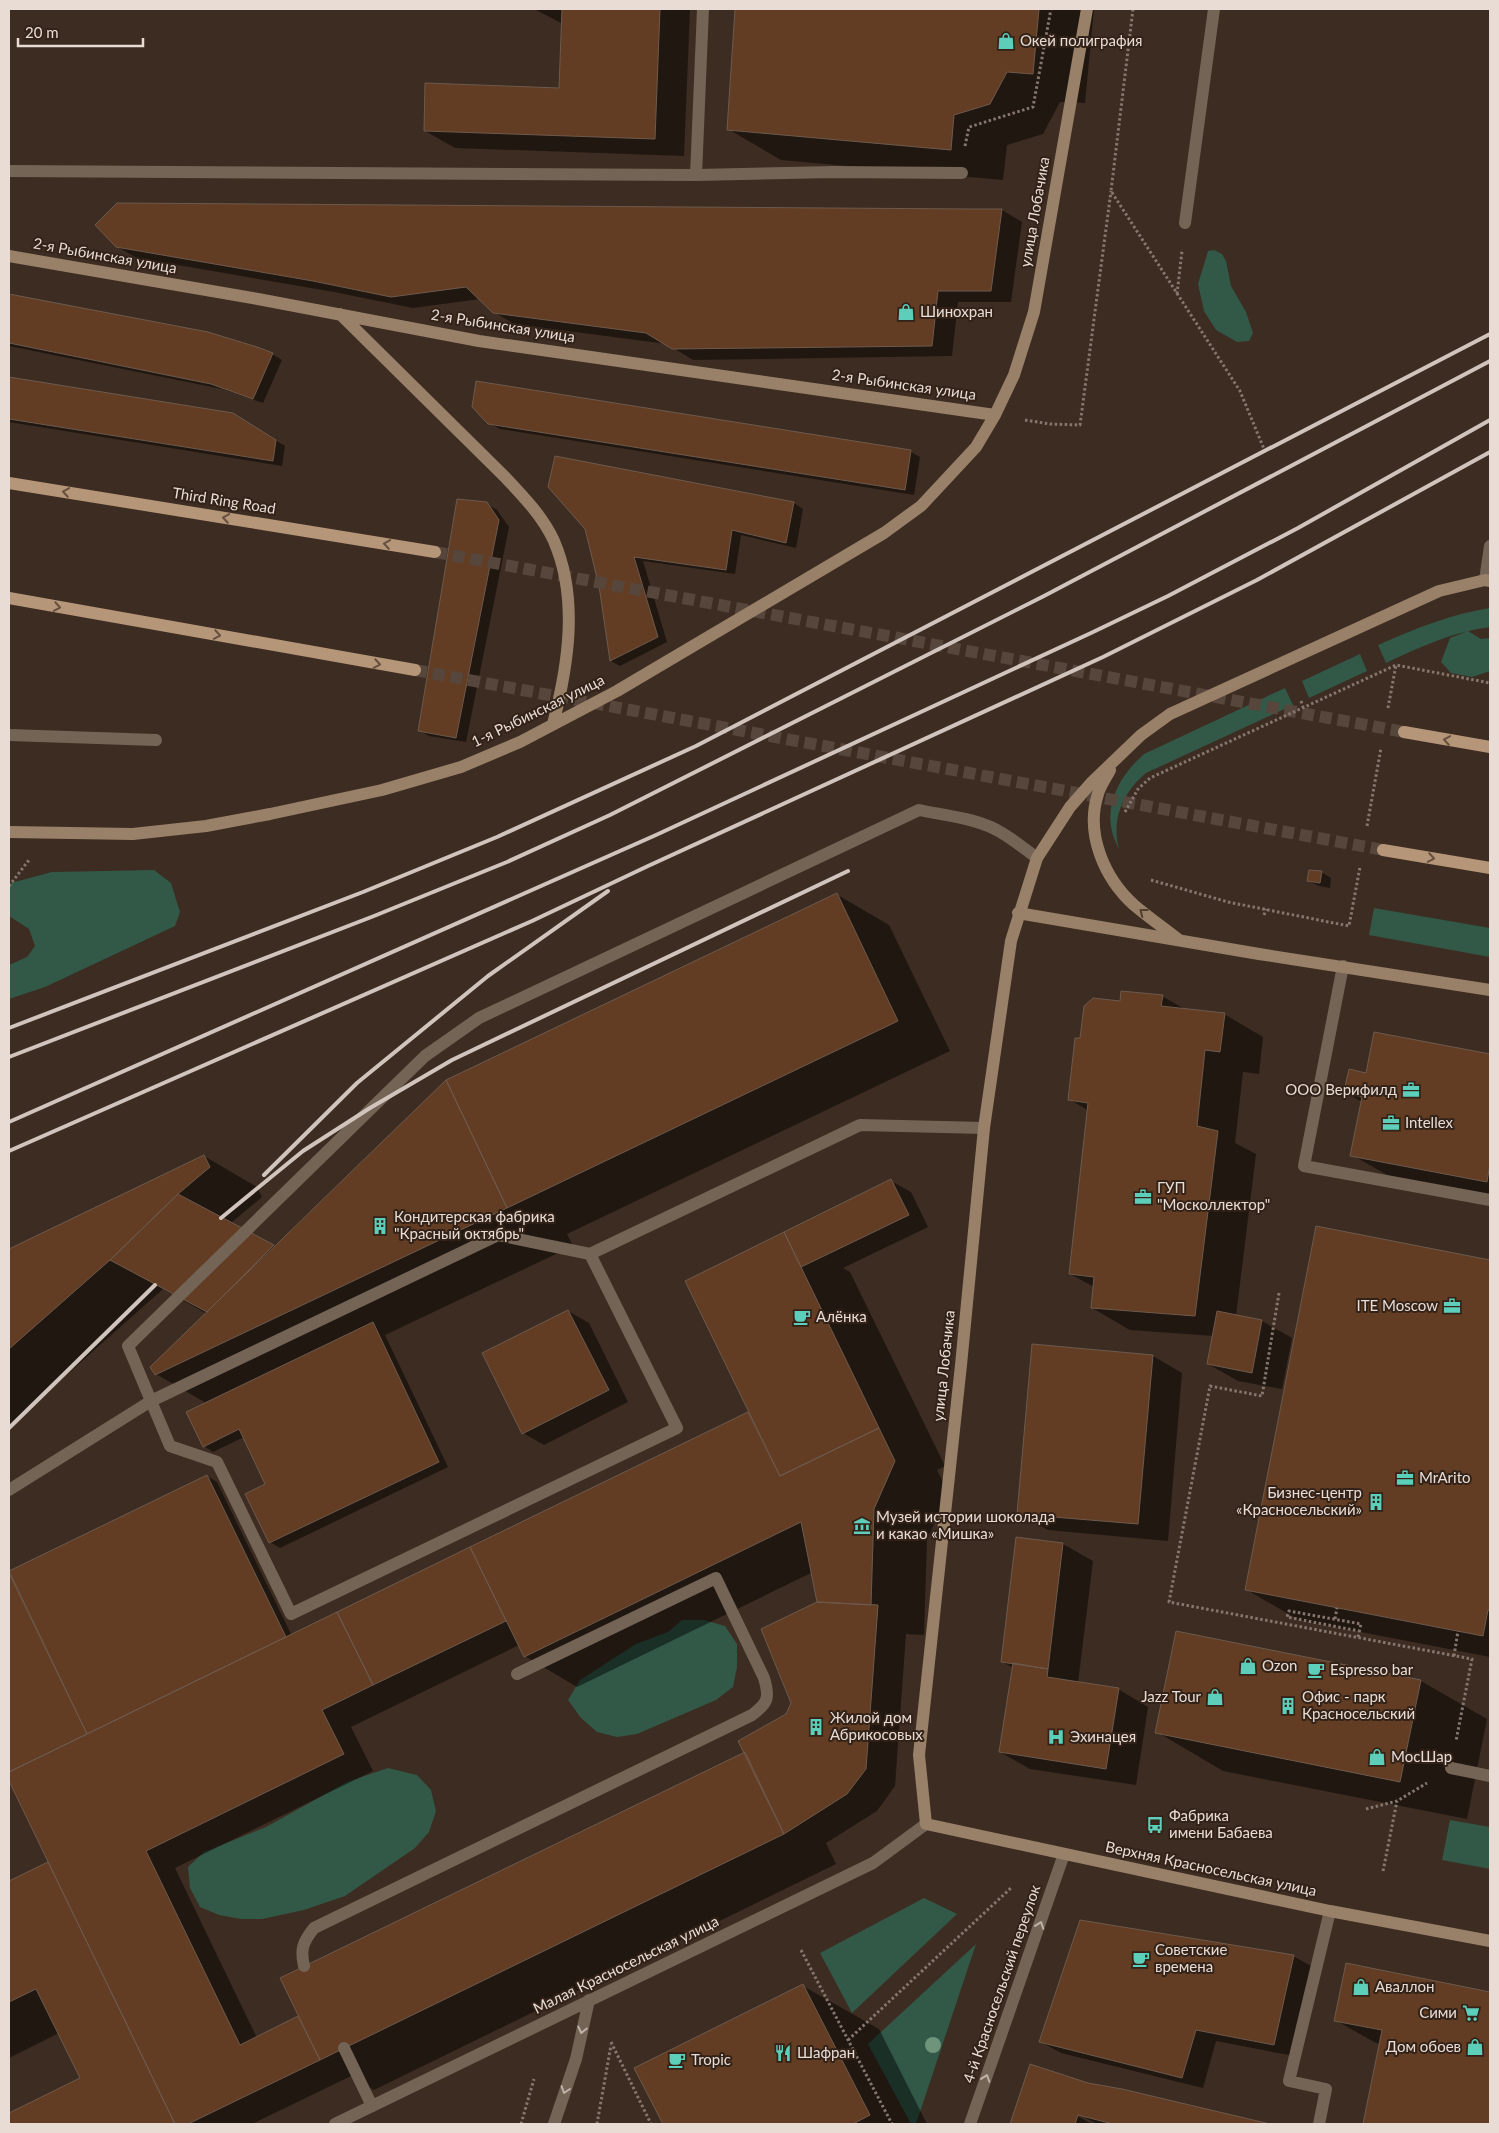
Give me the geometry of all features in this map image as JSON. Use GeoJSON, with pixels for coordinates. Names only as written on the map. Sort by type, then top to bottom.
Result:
{"type":"FeatureCollection","features":[{"type":"Feature","properties":{"kind":"main road","name":"Third Ring Road"},"geometry":{"type":"LineString","coordinates":[[9,483],[435,552]]}},
{"type":"Feature","properties":{"kind":"main road"},"geometry":{"type":"LineString","coordinates":[[9,598],[415,670]]}},
{"type":"Feature","properties":{"kind":"main road"},"geometry":{"type":"LineString","coordinates":[[1404,732],[1490,747]]}},
{"type":"Feature","properties":{"kind":"main road"},"geometry":{"type":"LineString","coordinates":[[1383,850],[1490,868]]}},
{"type":"Feature","properties":{"kind":"street"},"geometry":{"type":"LineString","coordinates":[[696,175],[703,9]]}},
{"type":"Feature","properties":{"kind":"street","name":"улица Лобачика"},"geometry":{"type":"LineString","coordinates":[[995,415],[1014,375],[1034,312],[1086,9]]}},
{"type":"Feature","properties":{"kind":"street"},"geometry":{"type":"LineString","coordinates":[[1185,223],[1214,9]]}},
{"type":"Feature","properties":{"kind":"street"},"geometry":{"type":"LineString","coordinates":[[9,170],[696,175],[834,172],[962,173]]}},
{"type":"Feature","properties":{"kind":"street","name":"2-я Рыбинская улица"},"geometry":{"type":"LineString","coordinates":[[9,256],[479,340],[995,415]]}},
{"type":"Feature","properties":{"kind":"street"},"geometry":{"type":"LineString","coordinates":[[340,314],[506,478],[530,504],[544,523],[554,542],[563,572],[568,607],[568,649],[563,683],[553,724]]}},
{"type":"Feature","properties":{"kind":"street","name":"1-я Рыбинская улица"},"geometry":{"type":"LineString","coordinates":[[9,832],[133,834],[206,826],[382,790],[461,766],[520,742],[617,691],[884,533],[921,506],[948,479],[976,447],[995,415]]}},
{"type":"Feature","properties":{"kind":"street"},"geometry":{"type":"LineString","coordinates":[[1487,580],[1490,546]]}},
{"type":"Feature","properties":{"kind":"street","name":"улица Лобачика"},"geometry":{"type":"LineString","coordinates":[[926,1824],[919,1755],[961,1365],[984,1128],[1011,941],[1018,913],[1037,858],[1070,807],[1116,759],[1141,736],[1170,714],[1439,591],[1487,580]]}},
{"type":"Feature","properties":{"kind":"street"},"geometry":{"type":"LineString","coordinates":[[9,735],[156,740]]}},
{"type":"Feature","properties":{"kind":"street"},"geometry":{"type":"LineString","coordinates":[[1116,759],[1098,794],[1093,824],[1096,844],[1110,876],[1132,904],[1181,942]]}},
{"type":"Feature","properties":{"kind":"street"},"geometry":{"type":"LineString","coordinates":[[590,1254],[676,1428],[291,1614],[217,1462],[170,1446],[128,1346],[425,1056],[479,1018],[919,810],[976,822],[1002,832],[1037,858]]}},
{"type":"Feature","properties":{"kind":"street"},"geometry":{"type":"LineString","coordinates":[[1018,913],[1181,942],[1490,990]]}},
{"type":"Feature","properties":{"kind":"street"},"geometry":{"type":"LineString","coordinates":[[1343,966],[1304,1166],[1490,1200]]}},
{"type":"Feature","properties":{"kind":"street"},"geometry":{"type":"LineString","coordinates":[[9,1490],[151,1400],[498,1235],[590,1254],[860,1125],[984,1128]]}},
{"type":"Feature","properties":{"kind":"street"},"geometry":{"type":"LineString","coordinates":[[304,1966],[301,1952],[305,1939],[314,1928],[752,1715],[764,1705],[768,1692],[764,1678],[716,1578],[517,1674]]}},
{"type":"Feature","properties":{"kind":"street"},"geometry":{"type":"LineString","coordinates":[[1451,1768],[1490,1776]]}},
{"type":"Feature","properties":{"kind":"street","name":"Верхняя Красносельская улица"},"geometry":{"type":"LineString","coordinates":[[926,1824],[1330,1911],[1490,1941]]}},
{"type":"Feature","properties":{"kind":"street","name":"Малая Красносельская улица"},"geometry":{"type":"LineString","coordinates":[[335,2124],[873,1863],[926,1824]]}},
{"type":"Feature","properties":{"kind":"street","name":"4-й Красносельский переулок"},"geometry":{"type":"LineString","coordinates":[[970,2124],[1064,1854]]}},
{"type":"Feature","properties":{"kind":"street"},"geometry":{"type":"LineString","coordinates":[[1319,2124],[1326,2089],[1289,2081],[1330,1911]]}},
{"type":"Feature","properties":{"kind":"street"},"geometry":{"type":"LineString","coordinates":[[554,2124],[576,2059],[589,2000]]}},
{"type":"Feature","properties":{"kind":"street"},"geometry":{"type":"LineString","coordinates":[[344,2048],[372,2106]]}},
{"type":"Feature","properties":{"kind":"path"},"geometry":{"type":"LineString","coordinates":[[964,149],[969,127],[1033,107],[1051,9]]}},
{"type":"Feature","properties":{"kind":"path"},"geometry":{"type":"LineString","coordinates":[[995,415],[1050,424],[1080,425],[1111,191]]}},
{"type":"Feature","properties":{"kind":"path"},"geometry":{"type":"LineString","coordinates":[[1177,294],[1185,223]]}},
{"type":"Feature","properties":{"kind":"path"},"geometry":{"type":"LineString","coordinates":[[1387,713],[1396,665]]}},
{"type":"Feature","properties":{"kind":"path"},"geometry":{"type":"LineString","coordinates":[[1124,817],[1128,804],[1138,789],[1150,778],[1396,665],[1490,682]]}},
{"type":"Feature","properties":{"kind":"path"},"geometry":{"type":"LineString","coordinates":[[1301,701],[1303,707]]}},
{"type":"Feature","properties":{"kind":"path"},"geometry":{"type":"LineString","coordinates":[[1366,829],[1382,742]]}},
{"type":"Feature","properties":{"kind":"path"},"geometry":{"type":"LineString","coordinates":[[9,886],[34,854]]}},
{"type":"Feature","properties":{"kind":"path"},"geometry":{"type":"LineString","coordinates":[[1145,875],[1151,881],[1228,902],[1349,926],[1361,858]]}},
{"type":"Feature","properties":{"kind":"path"},"geometry":{"type":"LineString","coordinates":[[1264,915],[1266,909]]}},
{"type":"Feature","properties":{"kind":"path"},"geometry":{"type":"LineString","coordinates":[[1279,1292],[1262,1396],[1210,1386],[1169,1602],[1472,1659],[1451,1768],[1397,1801],[1366,1809]]}},
{"type":"Feature","properties":{"kind":"path"},"geometry":{"type":"LineString","coordinates":[[1335,1619],[1337,1608]]}},
{"type":"Feature","properties":{"kind":"path"},"geometry":{"type":"LineString","coordinates":[[1358,1637],[1360,1631],[1360,1624],[1289,1611],[1287,1617],[1360,1631]]}},
{"type":"Feature","properties":{"kind":"path"},"geometry":{"type":"LineString","coordinates":[[1454,1656],[1458,1631]]}},
{"type":"Feature","properties":{"kind":"path"},"geometry":{"type":"LineString","coordinates":[[1383,1871],[1397,1801]]}},
{"type":"Feature","properties":{"kind":"path"},"geometry":{"type":"LineString","coordinates":[[848,2040],[1012,1887]]}},
{"type":"Feature","properties":{"kind":"path"},"geometry":{"type":"LineString","coordinates":[[802,1950],[892,2124]]}},
{"type":"Feature","properties":{"kind":"path"},"geometry":{"type":"LineString","coordinates":[[597,2124],[612,2042],[651,2124]]}},
{"type":"Feature","properties":{"kind":"path"},"geometry":{"type":"LineString","coordinates":[[521,2124],[534,2078]]}},
{"type":"Feature","properties":{"kind":"green space"},"geometry":{"type":"Polygon","coordinates":[[[1214,250],[1222,254],[1226,261],[1231,286],[1246,312],[1253,333],[1249,341],[1237,342],[1216,330],[1204,311],[1198,284],[1208,251],[1214,250]]]}},
{"type":"Feature","properties":{"kind":"green space"},"geometry":{"type":"Polygon","coordinates":[[[1490,608],[1490,627],[1449,636],[1386,663],[1378,645],[1447,618],[1490,608]]]}},
{"type":"Feature","properties":{"kind":"green space"},"geometry":{"type":"Polygon","coordinates":[[[1468,631],[1481,639],[1490,638],[1490,671],[1472,677],[1451,673],[1441,662],[1450,638],[1468,631]]]}},
{"type":"Feature","properties":{"kind":"green space"},"geometry":{"type":"Polygon","coordinates":[[[1360,654],[1367,671],[1309,698],[1302,681],[1360,654]]]}},
{"type":"Feature","properties":{"kind":"green space"},"geometry":{"type":"Polygon","coordinates":[[[1285,688],[1293,705],[1146,773],[1131,789],[1121,807],[1117,828],[1119,849],[1113,836],[1111,822],[1114,797],[1125,774],[1144,754],[1285,688]]]}},
{"type":"Feature","properties":{"kind":"green space"},"geometry":{"type":"Polygon","coordinates":[[[154,870],[171,883],[180,912],[175,926],[45,987],[9,999],[9,965],[27,957],[35,946],[29,929],[9,916],[9,887],[11,883],[52,872],[154,870]]]}},
{"type":"Feature","properties":{"kind":"green space"},"geometry":{"type":"Polygon","coordinates":[[[1374,908],[1490,928],[1490,957],[1369,935],[1374,908]]]}},
{"type":"Feature","properties":{"kind":"green space"},"geometry":{"type":"Polygon","coordinates":[[[682,1620],[704,1620],[725,1626],[737,1644],[737,1667],[733,1687],[716,1700],[637,1734],[617,1737],[597,1732],[581,1718],[568,1700],[580,1680],[636,1644],[668,1632],[682,1620]]]}},
{"type":"Feature","properties":{"kind":"green space"},"geometry":{"type":"Polygon","coordinates":[[[388,1768],[417,1775],[431,1790],[436,1811],[429,1832],[415,1848],[345,1896],[304,1910],[262,1919],[241,1919],[219,1915],[200,1907],[190,1888],[188,1867],[204,1852],[266,1827],[347,1782],[388,1768]]]}},
{"type":"Feature","properties":{"kind":"green space"},"geometry":{"type":"Polygon","coordinates":[[[1450,1820],[1490,1827],[1490,1869],[1442,1860],[1450,1820]]]}},
{"type":"Feature","properties":{"kind":"green space"},"geometry":{"type":"Polygon","coordinates":[[[924,1898],[957,1914],[852,2013],[820,1953],[924,1898]]]}},
{"type":"Feature","properties":{"kind":"green space"},"geometry":{"type":"Polygon","coordinates":[[[976,1944],[916,2124],[911,2124],[868,2044],[976,1944]]]}},
{"type":"Feature","properties":{"kind":"building"},"geometry":{"type":"Polygon","coordinates":[[[562,9],[660,9],[655,139],[424,131],[425,83],[559,88],[562,9]]]}},
{"type":"Feature","properties":{"kind":"building"},"geometry":{"type":"Polygon","coordinates":[[[735,9],[1039,9],[1033,74],[1007,72],[990,104],[954,115],[951,150],[727,130],[735,9]]]}},
{"type":"Feature","properties":{"kind":"building"},"geometry":{"type":"Polygon","coordinates":[[[117,203],[1002,209],[991,291],[938,291],[932,346],[672,349],[646,333],[493,313],[466,287],[391,297],[313,281],[116,247],[95,225],[117,203]]]}},
{"type":"Feature","properties":{"kind":"building"},"geometry":{"type":"Polygon","coordinates":[[[9,294],[208,332],[273,353],[253,399],[211,384],[9,343],[9,294]]]}},
{"type":"Feature","properties":{"kind":"building"},"geometry":{"type":"Polygon","coordinates":[[[9,377],[233,413],[276,440],[273,461],[9,419],[9,377]]]}},
{"type":"Feature","properties":{"kind":"building"},"geometry":{"type":"Polygon","coordinates":[[[476,381],[911,450],[905,490],[488,424],[472,407],[476,381]]]}},
{"type":"Feature","properties":{"kind":"building"},"geometry":{"type":"Polygon","coordinates":[[[555,456],[794,502],[786,543],[732,530],[726,570],[634,557],[658,637],[610,661],[599,586],[585,529],[548,487],[555,456]]]}},
{"type":"Feature","properties":{"kind":"building"},"geometry":{"type":"Polygon","coordinates":[[[457,499],[487,502],[499,520],[456,738],[418,731],[457,499]]]}},
{"type":"Feature","properties":{"kind":"building"},"geometry":{"type":"Polygon","coordinates":[[[1309,870],[1322,871],[1320,883],[1307,881],[1309,870]]]}},
{"type":"Feature","properties":{"kind":"building"},"geometry":{"type":"Polygon","coordinates":[[[837,893],[898,1021],[507,1208],[446,1080],[837,893]]]}},
{"type":"Feature","properties":{"kind":"building","name":"ГУП \"Москоллектор\""},"geometry":{"type":"Polygon","coordinates":[[[1121,991],[1163,995],[1161,1006],[1225,1013],[1220,1052],[1205,1050],[1197,1126],[1218,1131],[1195,1316],[1091,1308],[1094,1277],[1069,1274],[1088,1103],[1068,1100],[1075,1038],[1080,1038],[1084,1006],[1093,998],[1120,1001],[1121,991]]]}},
{"type":"Feature","properties":{"kind":"building"},"geometry":{"type":"Polygon","coordinates":[[[1374,1032],[1490,1054],[1490,1164],[1487,1182],[1350,1156],[1362,1097],[1344,1093],[1346,1082],[1349,1069],[1366,1073],[1374,1032]]]}},
{"type":"Feature","properties":{"kind":"building","name":"Кондитерская фабрика \"Красный октябрь\""},"geometry":{"type":"Polygon","coordinates":[[[446,1080],[507,1208],[155,1375],[150,1367],[446,1080]]]}},
{"type":"Feature","properties":{"kind":"building"},"geometry":{"type":"Polygon","coordinates":[[[204,1155],[210,1167],[178,1194],[110,1260],[9,1349],[9,1249],[204,1155]]]}},
{"type":"Feature","properties":{"kind":"building"},"geometry":{"type":"Polygon","coordinates":[[[891,1179],[909,1215],[801,1267],[784,1232],[891,1179]]]}},
{"type":"Feature","properties":{"kind":"building"},"geometry":{"type":"Polygon","coordinates":[[[178,1194],[274,1245],[207,1312],[110,1260],[178,1194]]]}},
{"type":"Feature","properties":{"kind":"building","name":"Бизнес-центр «Красносельский»"},"geometry":{"type":"Polygon","coordinates":[[[1316,1226],[1490,1260],[1490,1611],[1488,1610],[1483,1636],[1245,1590],[1316,1226]]]}},
{"type":"Feature","properties":{"kind":"building"},"geometry":{"type":"Polygon","coordinates":[[[784,1232],[879,1428],[780,1476],[685,1281],[784,1232]]]}},
{"type":"Feature","properties":{"kind":"building"},"geometry":{"type":"Polygon","coordinates":[[[568,1310],[609,1390],[522,1434],[482,1353],[568,1310]]]}},
{"type":"Feature","properties":{"kind":"building"},"geometry":{"type":"Polygon","coordinates":[[[1217,1311],[1262,1320],[1252,1373],[1207,1364],[1217,1311]]]}},
{"type":"Feature","properties":{"kind":"building"},"geometry":{"type":"Polygon","coordinates":[[[373,1322],[439,1462],[269,1543],[245,1494],[265,1484],[239,1429],[203,1447],[186,1412],[373,1322]]]}},
{"type":"Feature","properties":{"kind":"building"},"geometry":{"type":"Polygon","coordinates":[[[1032,1344],[1153,1355],[1138,1524],[1017,1514],[1032,1344]]]}},
{"type":"Feature","properties":{"kind":"building"},"geometry":{"type":"Polygon","coordinates":[[[748,1412],[780,1476],[879,1428],[895,1461],[874,1509],[871,1605],[817,1602],[801,1522],[524,1657],[470,1547],[748,1412]]]}},
{"type":"Feature","properties":{"kind":"building"},"geometry":{"type":"Polygon","coordinates":[[[207,1475],[286,1637],[87,1734],[9,1571],[207,1475]]]}},
{"type":"Feature","properties":{"kind":"building"},"geometry":{"type":"Polygon","coordinates":[[[1016,1537],[1063,1543],[1048,1669],[1001,1662],[1016,1537]]]}},
{"type":"Feature","properties":{"kind":"building"},"geometry":{"type":"Polygon","coordinates":[[[470,1547],[506,1621],[373,1685],[337,1612],[470,1547]]]}},
{"type":"Feature","properties":{"kind":"building"},"geometry":{"type":"Polygon","coordinates":[[[9,1573],[87,1734],[9,1772],[9,1573]]]}},
{"type":"Feature","properties":{"kind":"building","name":"Жилой дом Абрикосовых"},"geometry":{"type":"Polygon","coordinates":[[[817,1602],[878,1605],[866,1769],[847,1794],[784,1834],[738,1741],[786,1714],[791,1703],[761,1629],[817,1602]]]}},
{"type":"Feature","properties":{"kind":"building"},"geometry":{"type":"Polygon","coordinates":[[[337,1612],[373,1685],[322,1710],[344,1754],[146,1851],[240,2045],[298,2016],[320,2060],[188,2124],[175,2124],[9,1781],[9,1772],[337,1612]]]}},
{"type":"Feature","properties":{"kind":"building","name":"Офис - парк Красносельский"},"geometry":{"type":"Polygon","coordinates":[[[1176,1631],[1421,1680],[1400,1782],[1155,1733],[1176,1631]]]}},
{"type":"Feature","properties":{"kind":"building"},"geometry":{"type":"Polygon","coordinates":[[[1013,1663],[1048,1669],[1047,1677],[1119,1688],[1106,1769],[999,1752],[1013,1663]]]}},
{"type":"Feature","properties":{"kind":"building"},"geometry":{"type":"Polygon","coordinates":[[[745,1752],[784,1834],[320,2060],[280,1978],[745,1752]]]}},
{"type":"Feature","properties":{"kind":"building"},"geometry":{"type":"Polygon","coordinates":[[[48,1862],[175,2124],[9,2124],[9,2113],[80,2078],[36,1989],[9,2002],[9,1881],[48,1862]]]}},
{"type":"Feature","properties":{"kind":"building"},"geometry":{"type":"Polygon","coordinates":[[[1080,1920],[1294,1955],[1274,2045],[1196,2030],[1182,2078],[1039,2042],[1080,1920]]]}},
{"type":"Feature","properties":{"kind":"building"},"geometry":{"type":"Polygon","coordinates":[[[1346,1963],[1490,1992],[1490,2124],[1363,2124],[1382,2030],[1334,2021],[1346,1963]]]}},
{"type":"Feature","properties":{"kind":"building"},"geometry":{"type":"Polygon","coordinates":[[[803,1984],[870,2115],[853,2124],[663,2124],[634,2068],[803,1984]]]}},
{"type":"Feature","properties":{"kind":"building"},"geometry":{"type":"Polygon","coordinates":[[[1030,2064],[1088,2083],[1122,2089],[1270,2124],[1113,2124],[1078,2115],[1075,2124],[1010,2124],[1030,2064]]]}},
{"type":"Feature","properties":{"kind":"tunnel"},"geometry":{"type":"LineString","coordinates":[[435,552],[1404,732]]}},
{"type":"Feature","properties":{"kind":"tunnel"},"geometry":{"type":"LineString","coordinates":[[415,670],[1383,850]]}},
{"type":"Feature","properties":{"kind":"railway"},"geometry":{"type":"LineString","coordinates":[[9,1028],[363,892],[497,837],[696,746],[1490,334]]}},
{"type":"Feature","properties":{"kind":"railway"},"geometry":{"type":"LineString","coordinates":[[9,1057],[374,916],[507,862],[610,815],[1044,596],[1490,361]]}},
{"type":"Feature","properties":{"kind":"railway"},"geometry":{"type":"LineString","coordinates":[[9,1122],[656,835],[1091,633],[1168,596],[1298,528],[1490,420]]}},
{"type":"Feature","properties":{"kind":"railway"},"geometry":{"type":"LineString","coordinates":[[9,1151],[532,921],[1103,657],[1257,580],[1490,452]]}},
{"type":"Feature","properties":{"kind":"railway"},"geometry":{"type":"LineString","coordinates":[[221,1218],[303,1151],[370,1108],[452,1060],[848,871]]}},
{"type":"Feature","properties":{"kind":"railway"},"geometry":{"type":"LineString","coordinates":[[264,1175],[357,1083],[488,976],[608,891]]}},
{"type":"Feature","properties":{"kind":"railway"},"geometry":{"type":"LineString","coordinates":[[9,1428],[155,1285]]}},
{"type":"Feature","properties":{"kind":"place","name":"Окей полиграфия"},"geometry":{"type":"Point","coordinates":[1006,41]}},
{"type":"Feature","properties":{"kind":"place","name":"Шинохран"},"geometry":{"type":"Point","coordinates":[906,312]}},
{"type":"Feature","properties":{"kind":"place","name":"ООО Верифилд"},"geometry":{"type":"Point","coordinates":[1411,1090]}},
{"type":"Feature","properties":{"kind":"place","name":"Intellex"},"geometry":{"type":"Point","coordinates":[1391,1123]}},
{"type":"Feature","properties":{"kind":"place","name":"ГУП \"Москоллектор\""},"geometry":{"type":"Point","coordinates":[1143,1197]}},
{"type":"Feature","properties":{"kind":"place","name":"Кондитерская фабрика \"Красный октябрь\""},"geometry":{"type":"Point","coordinates":[380,1226]}},
{"type":"Feature","properties":{"kind":"place","name":"ITE Moscow"},"geometry":{"type":"Point","coordinates":[1452,1306]}},
{"type":"Feature","properties":{"kind":"place","name":"Алёнка"},"geometry":{"type":"Point","coordinates":[802,1317]}},
{"type":"Feature","properties":{"kind":"place","name":"MrArito"},"geometry":{"type":"Point","coordinates":[1405,1478]}},
{"type":"Feature","properties":{"kind":"place","name":"Бизнес-центр «Красносельский»"},"geometry":{"type":"Point","coordinates":[1376,1502]}},
{"type":"Feature","properties":{"kind":"place","name":"Музей истории шоколада и какао «Мишка»"},"geometry":{"type":"Point","coordinates":[862,1526]}},
{"type":"Feature","properties":{"kind":"place","name":"Ozon"},"geometry":{"type":"Point","coordinates":[1248,1666]}},
{"type":"Feature","properties":{"kind":"place","name":"Espresso bar"},"geometry":{"type":"Point","coordinates":[1316,1670]}},
{"type":"Feature","properties":{"kind":"place","name":"Jazz Tour"},"geometry":{"type":"Point","coordinates":[1215,1697]}},
{"type":"Feature","properties":{"kind":"place","name":"Офис - парк Красносельский"},"geometry":{"type":"Point","coordinates":[1288,1706]}},
{"type":"Feature","properties":{"kind":"place","name":"Жилой дом Абрикосовых"},"geometry":{"type":"Point","coordinates":[816,1727]}},
{"type":"Feature","properties":{"kind":"place","name":"Эхинацея"},"geometry":{"type":"Point","coordinates":[1056,1737]}},
{"type":"Feature","properties":{"kind":"place","name":"МосШар"},"geometry":{"type":"Point","coordinates":[1377,1757]}},
{"type":"Feature","properties":{"kind":"place","name":"Фабрика имени Бабаева"},"geometry":{"type":"Point","coordinates":[1155,1825]}},
{"type":"Feature","properties":{"kind":"place","name":"Советские времена"},"geometry":{"type":"Point","coordinates":[1141,1959]}},
{"type":"Feature","properties":{"kind":"place","name":"Аваллон"},"geometry":{"type":"Point","coordinates":[1361,1987]}},
{"type":"Feature","properties":{"kind":"place","name":"Сими"},"geometry":{"type":"Point","coordinates":[1471,2013]}},
{"type":"Feature","properties":{"kind":"place","name":"Дом обоев"},"geometry":{"type":"Point","coordinates":[1475,2047]}},
{"type":"Feature","properties":{"kind":"place","name":"Шафран"},"geometry":{"type":"Point","coordinates":[783,2053]}},
{"type":"Feature","properties":{"kind":"place","name":"Tropic"},"geometry":{"type":"Point","coordinates":[677,2060]}}]}
